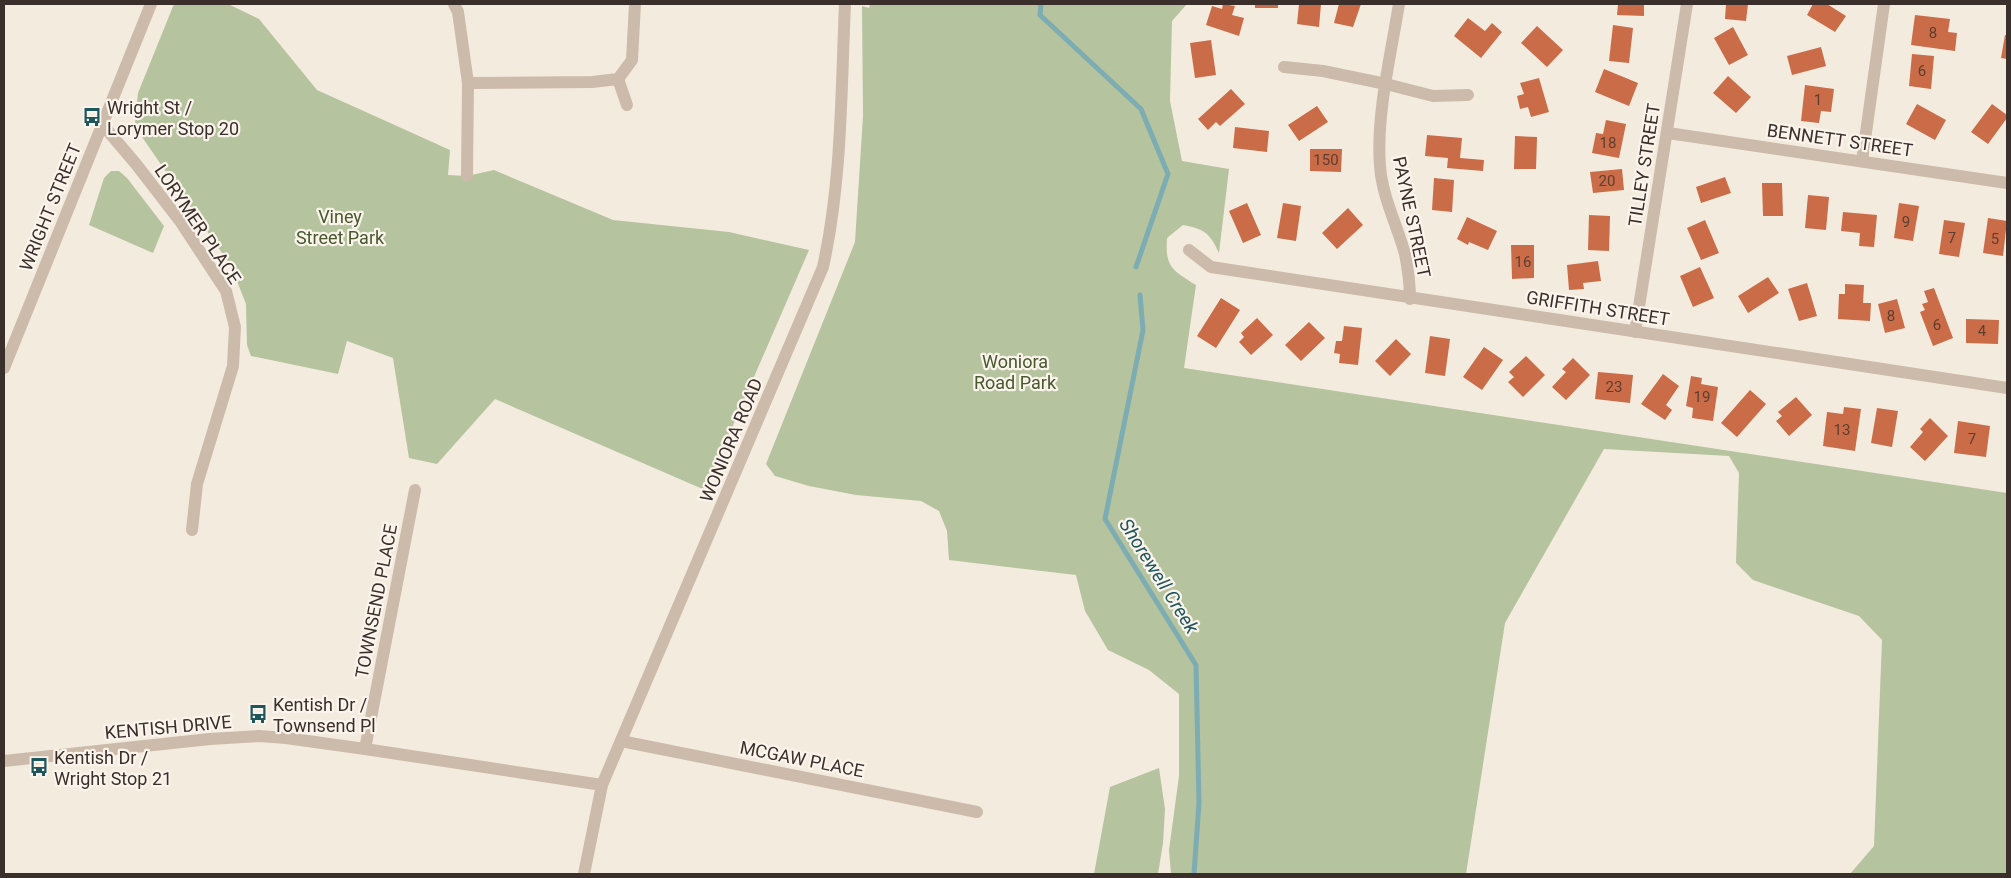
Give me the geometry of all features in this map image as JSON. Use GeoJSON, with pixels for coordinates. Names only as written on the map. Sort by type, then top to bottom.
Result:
{"type":"FeatureCollection","features":[{"type":"Feature","properties":{"kind":"street","name":"WRIGHT STREET"},"geometry":{"type":"LineString","coordinates":[[4,368],[151,4]]}},
{"type":"Feature","properties":{"kind":"street"},"geometry":{"type":"LineString","coordinates":[[454,4],[458,12],[468,83],[467,176]]}},
{"type":"Feature","properties":{"kind":"street"},"geometry":{"type":"LineString","coordinates":[[468,83],[592,82],[618,79],[632,60],[635,4]]}},
{"type":"Feature","properties":{"kind":"street","name":"WONIORA ROAD"},"geometry":{"type":"LineString","coordinates":[[584,874],[602,785],[824,267],[830,237],[837,174],[845,4]]}},
{"type":"Feature","properties":{"kind":"street","name":"PAYNE STREET"},"geometry":{"type":"LineString","coordinates":[[1398,4],[1381,127],[1380,167],[1388,203],[1404,252],[1409,275],[1410,299]]}},
{"type":"Feature","properties":{"kind":"street","name":"TILLEY STREET"},"geometry":{"type":"LineString","coordinates":[[1636,332],[1687,4]]}},
{"type":"Feature","properties":{"kind":"street"},"geometry":{"type":"LineString","coordinates":[[1862,161],[1884,4]]}},
{"type":"Feature","properties":{"kind":"street"},"geometry":{"type":"LineString","coordinates":[[1284,67],[1323,71],[1433,96],[1468,95]]}},
{"type":"Feature","properties":{"kind":"street"},"geometry":{"type":"LineString","coordinates":[[618,79],[627,105]]}},
{"type":"Feature","properties":{"kind":"street","name":"LORYMER PLACE"},"geometry":{"type":"LineString","coordinates":[[102,124],[180,221],[226,292],[235,327],[233,366],[197,484],[192,530]]}},
{"type":"Feature","properties":{"kind":"street","name":"BENNETT STREET"},"geometry":{"type":"LineString","coordinates":[[1668,133],[2007,183]]}},
{"type":"Feature","properties":{"kind":"street","name":"GRIFFITH STREET"},"geometry":{"type":"LineString","coordinates":[[1189,250],[1211,267],[1410,299],[1470,306],[2007,388]]}},
{"type":"Feature","properties":{"kind":"street","name":"TOWNSEND PLACE"},"geometry":{"type":"LineString","coordinates":[[365,749],[414,490]]}},
{"type":"Feature","properties":{"kind":"street","name":"KENTISH DRIVE"},"geometry":{"type":"LineString","coordinates":[[4,761],[210,739],[259,736],[365,749],[602,785]]}},
{"type":"Feature","properties":{"kind":"street","name":"MCGAW PLACE"},"geometry":{"type":"LineString","coordinates":[[621,740],[977,812]]}},
{"type":"Feature","properties":{"kind":"green space","name":"Viney Street Park"},"geometry":{"type":"Polygon","coordinates":[[[174,4],[228,4],[259,19],[317,90],[450,150],[448,175],[467,176],[494,170],[613,220],[729,232],[809,250],[705,490],[495,399],[437,464],[409,458],[393,358],[347,341],[338,374],[251,356],[247,345],[246,304],[231,266],[142,137],[135,123],[138,93],[174,4]]]}},
{"type":"Feature","properties":{"kind":"green space","name":"Woniora Road Park"},"geometry":{"type":"Polygon","coordinates":[[[870,4],[1187,4],[1172,21],[1170,101],[1182,161],[1229,169],[1219,253],[1209,236],[1196,228],[1183,225],[1167,238],[1167,255],[1172,267],[1196,285],[1184,368],[2007,493],[2007,874],[1850,874],[1874,846],[1882,640],[1859,616],[1753,580],[1736,563],[1739,473],[1729,456],[1604,449],[1505,623],[1466,874],[1171,874],[1169,850],[1179,776],[1179,694],[1149,670],[1108,650],[1085,611],[1076,575],[949,560],[947,531],[939,511],[921,501],[856,495],[809,486],[775,476],[766,464],[855,242],[863,116],[862,6],[869,8],[870,4]]]}},
{"type":"Feature","properties":{"kind":"green space"},"geometry":{"type":"Polygon","coordinates":[[[111,171],[119,171],[127,178],[164,226],[153,253],[89,225],[104,178],[111,171]]]}},
{"type":"Feature","properties":{"kind":"green space"},"geometry":{"type":"Polygon","coordinates":[[[1159,768],[1165,809],[1163,843],[1158,874],[1094,874],[1110,787],[1159,768]]]}},
{"type":"Feature","properties":{"kind":"building"},"geometry":{"type":"Polygon","coordinates":[[[1223,4],[1235,6],[1232,15],[1244,18],[1239,36],[1206,25],[1212,6],[1222,9],[1223,4]]]}},
{"type":"Feature","properties":{"kind":"building"},"geometry":{"type":"Polygon","coordinates":[[[1255,4],[1278,4],[1278,8],[1255,8],[1255,4]]]}},
{"type":"Feature","properties":{"kind":"building"},"geometry":{"type":"Polygon","coordinates":[[[1299,4],[1321,4],[1319,27],[1297,24],[1299,4]]]}},
{"type":"Feature","properties":{"kind":"building"},"geometry":{"type":"Polygon","coordinates":[[[1339,4],[1361,4],[1353,27],[1334,23],[1339,4]]]}},
{"type":"Feature","properties":{"kind":"building"},"geometry":{"type":"Polygon","coordinates":[[[1618,4],[1644,4],[1644,16],[1617,15],[1618,4]]]}},
{"type":"Feature","properties":{"kind":"building"},"geometry":{"type":"Polygon","coordinates":[[[1726,4],[1748,4],[1746,21],[1725,19],[1726,4]]]}},
{"type":"Feature","properties":{"kind":"building"},"geometry":{"type":"Polygon","coordinates":[[[1813,4],[1827,4],[1846,16],[1835,32],[1807,15],[1813,4]]]}},
{"type":"Feature","properties":{"kind":"building"},"geometry":{"type":"Polygon","coordinates":[[[1915,15],[1950,19],[1948,32],[1957,33],[1955,51],[1911,45],[1915,15]]]}},
{"type":"Feature","properties":{"kind":"building"},"geometry":{"type":"Polygon","coordinates":[[[1468,18],[1485,31],[1492,23],[1502,32],[1481,58],[1454,36],[1468,18]]]}},
{"type":"Feature","properties":{"kind":"building"},"geometry":{"type":"Polygon","coordinates":[[[1613,25],[1633,28],[1629,63],[1609,61],[1613,25]]]}},
{"type":"Feature","properties":{"kind":"building"},"geometry":{"type":"Polygon","coordinates":[[[1537,26],[1563,50],[1547,67],[1521,43],[1537,26]]]}},
{"type":"Feature","properties":{"kind":"building"},"geometry":{"type":"Polygon","coordinates":[[[1733,27],[1748,55],[1729,65],[1714,38],[1733,27]]]}},
{"type":"Feature","properties":{"kind":"building"},"geometry":{"type":"Polygon","coordinates":[[[2005,35],[2007,35],[2007,59],[2001,58],[2005,35]]]}},
{"type":"Feature","properties":{"kind":"building"},"geometry":{"type":"Polygon","coordinates":[[[1211,40],[1216,75],[1195,78],[1190,43],[1211,40]]]}},
{"type":"Feature","properties":{"kind":"building"},"geometry":{"type":"Polygon","coordinates":[[[1821,47],[1826,66],[1792,75],[1787,56],[1821,47]]]}},
{"type":"Feature","properties":{"kind":"building"},"geometry":{"type":"Polygon","coordinates":[[[1912,54],[1934,56],[1931,89],[1909,86],[1912,54]]]}},
{"type":"Feature","properties":{"kind":"building"},"geometry":{"type":"Polygon","coordinates":[[[1604,69],[1638,83],[1629,106],[1595,92],[1604,69]]]}},
{"type":"Feature","properties":{"kind":"building"},"geometry":{"type":"Polygon","coordinates":[[[1728,76],[1751,97],[1736,113],[1713,93],[1728,76]]]}},
{"type":"Feature","properties":{"kind":"building"},"geometry":{"type":"Polygon","coordinates":[[[1539,78],[1549,112],[1531,117],[1528,107],[1520,109],[1517,96],[1524,94],[1520,83],[1539,78]]]}},
{"type":"Feature","properties":{"kind":"building"},"geometry":{"type":"Polygon","coordinates":[[[1805,85],[1834,89],[1831,112],[1821,111],[1819,123],[1801,121],[1805,85]]]}},
{"type":"Feature","properties":{"kind":"building"},"geometry":{"type":"Polygon","coordinates":[[[1231,89],[1245,104],[1220,126],[1216,122],[1208,130],[1198,119],[1231,89]]]}},
{"type":"Feature","properties":{"kind":"building"},"geometry":{"type":"Polygon","coordinates":[[[1917,104],[1946,120],[1935,140],[1906,124],[1917,104]]]}},
{"type":"Feature","properties":{"kind":"building"},"geometry":{"type":"Polygon","coordinates":[[[1992,104],[2007,115],[2007,118],[1988,144],[1971,132],[1992,104]]]}},
{"type":"Feature","properties":{"kind":"building"},"geometry":{"type":"Polygon","coordinates":[[[1317,106],[1328,122],[1299,141],[1288,125],[1317,106]]]}},
{"type":"Feature","properties":{"kind":"building"},"geometry":{"type":"Polygon","coordinates":[[[1606,120],[1626,124],[1619,158],[1592,153],[1596,133],[1603,134],[1606,120]]]}},
{"type":"Feature","properties":{"kind":"building"},"geometry":{"type":"Polygon","coordinates":[[[1235,127],[1269,131],[1267,152],[1233,148],[1235,127]]]}},
{"type":"Feature","properties":{"kind":"building"},"geometry":{"type":"Polygon","coordinates":[[[1427,135],[1462,138],[1460,158],[1484,160],[1483,171],[1447,168],[1448,158],[1425,156],[1427,135]]]}},
{"type":"Feature","properties":{"kind":"building"},"geometry":{"type":"Polygon","coordinates":[[[1515,136],[1537,137],[1536,169],[1514,169],[1515,136]]]}},
{"type":"Feature","properties":{"kind":"building"},"geometry":{"type":"Polygon","coordinates":[[[1310,149],[1342,149],[1341,172],[1310,171],[1310,149]]]}},
{"type":"Feature","properties":{"kind":"building"},"geometry":{"type":"Polygon","coordinates":[[[1622,169],[1624,190],[1593,193],[1590,172],[1622,169]]]}},
{"type":"Feature","properties":{"kind":"building"},"geometry":{"type":"Polygon","coordinates":[[[1725,177],[1731,193],[1701,203],[1696,187],[1725,177]]]}},
{"type":"Feature","properties":{"kind":"building"},"geometry":{"type":"Polygon","coordinates":[[[1434,178],[1454,180],[1452,212],[1432,210],[1434,178]]]}},
{"type":"Feature","properties":{"kind":"building"},"geometry":{"type":"Polygon","coordinates":[[[1762,183],[1782,183],[1783,216],[1763,216],[1762,183]]]}},
{"type":"Feature","properties":{"kind":"building"},"geometry":{"type":"Polygon","coordinates":[[[1808,195],[1829,197],[1826,230],[1805,228],[1808,195]]]}},
{"type":"Feature","properties":{"kind":"building"},"geometry":{"type":"Polygon","coordinates":[[[1247,203],[1261,235],[1243,243],[1229,211],[1247,203]]]}},
{"type":"Feature","properties":{"kind":"building"},"geometry":{"type":"Polygon","coordinates":[[[1283,203],[1301,206],[1296,241],[1277,238],[1283,203]]]}},
{"type":"Feature","properties":{"kind":"building"},"geometry":{"type":"Polygon","coordinates":[[[1899,203],[1919,206],[1913,241],[1894,238],[1899,203]]]}},
{"type":"Feature","properties":{"kind":"building"},"geometry":{"type":"Polygon","coordinates":[[[1348,208],[1363,225],[1337,249],[1322,233],[1348,208]]]}},
{"type":"Feature","properties":{"kind":"building"},"geometry":{"type":"Polygon","coordinates":[[[1843,212],[1877,215],[1874,247],[1859,246],[1860,233],[1841,231],[1843,212]]]}},
{"type":"Feature","properties":{"kind":"building"},"geometry":{"type":"Polygon","coordinates":[[[1589,215],[1610,216],[1609,251],[1588,250],[1589,215]]]}},
{"type":"Feature","properties":{"kind":"building"},"geometry":{"type":"Polygon","coordinates":[[[1467,217],[1497,231],[1488,250],[1469,242],[1468,245],[1457,239],[1467,217]]]}},
{"type":"Feature","properties":{"kind":"building"},"geometry":{"type":"Polygon","coordinates":[[[1988,218],[2007,221],[2003,256],[1983,253],[1988,218]]]}},
{"type":"Feature","properties":{"kind":"building"},"geometry":{"type":"Polygon","coordinates":[[[1705,220],[1719,253],[1701,260],[1687,228],[1705,220]]]}},
{"type":"Feature","properties":{"kind":"building"},"geometry":{"type":"Polygon","coordinates":[[[1944,220],[1965,223],[1959,257],[1939,254],[1944,220]]]}},
{"type":"Feature","properties":{"kind":"building"},"geometry":{"type":"Polygon","coordinates":[[[1511,245],[1534,245],[1534,278],[1512,279],[1511,245]]]}},
{"type":"Feature","properties":{"kind":"building"},"geometry":{"type":"Polygon","coordinates":[[[1598,261],[1601,281],[1583,283],[1584,289],[1569,290],[1567,265],[1598,261]]]}},
{"type":"Feature","properties":{"kind":"building"},"geometry":{"type":"Polygon","coordinates":[[[1700,267],[1714,298],[1693,307],[1680,276],[1700,267]]]}},
{"type":"Feature","properties":{"kind":"building"},"geometry":{"type":"Polygon","coordinates":[[[1768,277],[1779,293],[1748,313],[1738,296],[1768,277]]]}},
{"type":"Feature","properties":{"kind":"building"},"geometry":{"type":"Polygon","coordinates":[[[1807,283],[1817,316],[1799,321],[1788,289],[1807,283]]]}},
{"type":"Feature","properties":{"kind":"building"},"geometry":{"type":"Polygon","coordinates":[[[1845,284],[1864,285],[1863,303],[1871,303],[1870,321],[1838,319],[1839,294],[1845,294],[1845,284]]]}},
{"type":"Feature","properties":{"kind":"building"},"geometry":{"type":"Polygon","coordinates":[[[1934,288],[1953,338],[1933,346],[1920,312],[1925,310],[1922,304],[1928,302],[1924,291],[1934,288]]]}},
{"type":"Feature","properties":{"kind":"building"},"geometry":{"type":"Polygon","coordinates":[[[1221,298],[1240,310],[1216,348],[1197,336],[1221,298]]]}},
{"type":"Feature","properties":{"kind":"building"},"geometry":{"type":"Polygon","coordinates":[[[1897,299],[1905,328],[1885,333],[1878,304],[1897,299]]]}},
{"type":"Feature","properties":{"kind":"building"},"geometry":{"type":"Polygon","coordinates":[[[1257,318],[1273,335],[1251,355],[1239,342],[1244,337],[1241,333],[1257,318]]]}},
{"type":"Feature","properties":{"kind":"building"},"geometry":{"type":"Polygon","coordinates":[[[1966,319],[1999,320],[1998,344],[1966,343],[1966,319]]]}},
{"type":"Feature","properties":{"kind":"building"},"geometry":{"type":"Polygon","coordinates":[[[1309,322],[1325,338],[1301,361],[1285,345],[1309,322]]]}},
{"type":"Feature","properties":{"kind":"building"},"geometry":{"type":"Polygon","coordinates":[[[1344,326],[1362,328],[1358,365],[1339,363],[1340,354],[1334,353],[1336,341],[1342,341],[1344,326]]]}},
{"type":"Feature","properties":{"kind":"building"},"geometry":{"type":"Polygon","coordinates":[[[1430,336],[1450,339],[1445,376],[1425,373],[1430,336]]]}},
{"type":"Feature","properties":{"kind":"building"},"geometry":{"type":"Polygon","coordinates":[[[1396,339],[1411,354],[1390,376],[1375,361],[1396,339]]]}},
{"type":"Feature","properties":{"kind":"building"},"geometry":{"type":"Polygon","coordinates":[[[1484,347],[1503,360],[1482,390],[1463,377],[1484,347]]]}},
{"type":"Feature","properties":{"kind":"building"},"geometry":{"type":"Polygon","coordinates":[[[1526,356],[1545,375],[1523,397],[1508,382],[1514,377],[1509,372],[1526,356]]]}},
{"type":"Feature","properties":{"kind":"building"},"geometry":{"type":"Polygon","coordinates":[[[1573,358],[1590,375],[1566,400],[1552,387],[1566,372],[1562,369],[1573,358]]]}},
{"type":"Feature","properties":{"kind":"building"},"geometry":{"type":"Polygon","coordinates":[[[1598,372],[1633,375],[1630,403],[1595,399],[1598,372]]]}},
{"type":"Feature","properties":{"kind":"building"},"geometry":{"type":"Polygon","coordinates":[[[1663,374],[1679,386],[1666,405],[1672,410],[1665,420],[1641,404],[1663,374]]]}},
{"type":"Feature","properties":{"kind":"building"},"geometry":{"type":"Polygon","coordinates":[[[1691,376],[1702,378],[1701,384],[1718,387],[1713,421],[1692,418],[1693,408],[1686,406],[1691,376]]]}},
{"type":"Feature","properties":{"kind":"building"},"geometry":{"type":"Polygon","coordinates":[[[1750,390],[1766,404],[1737,437],[1721,423],[1750,390]]]}},
{"type":"Feature","properties":{"kind":"building"},"geometry":{"type":"Polygon","coordinates":[[[1796,397],[1812,415],[1789,436],[1776,421],[1782,416],[1778,412],[1796,397]]]}},
{"type":"Feature","properties":{"kind":"building"},"geometry":{"type":"Polygon","coordinates":[[[1844,407],[1861,409],[1855,451],[1823,446],[1827,412],[1843,414],[1844,407]]]}},
{"type":"Feature","properties":{"kind":"building"},"geometry":{"type":"Polygon","coordinates":[[[1877,408],[1898,411],[1892,447],[1871,443],[1877,408]]]}},
{"type":"Feature","properties":{"kind":"building"},"geometry":{"type":"Polygon","coordinates":[[[1930,418],[1948,436],[1925,461],[1910,447],[1923,432],[1920,429],[1930,418]]]}},
{"type":"Feature","properties":{"kind":"building"},"geometry":{"type":"Polygon","coordinates":[[[1958,421],[1990,426],[1986,457],[1954,453],[1958,421]]]}},
{"type":"Feature","properties":{"kind":"waterway","name":"Shorewell Creek"},"geometry":{"type":"LineString","coordinates":[[1041,4],[1040,15],[1141,109],[1168,174],[1136,267]]}},
{"type":"Feature","properties":{"kind":"waterway","name":"Shorewell Creek"},"geometry":{"type":"LineString","coordinates":[[1140,295],[1143,330],[1105,519],[1196,665],[1199,803],[1194,874]]}},
{"type":"Feature","properties":{"kind":"place","name":"Wright St / Lorymer Stop 20"},"geometry":{"type":"Point","coordinates":[92,117]}},
{"type":"Feature","properties":{"kind":"place","name":"Kentish Dr / Townsend Pl"},"geometry":{"type":"Point","coordinates":[258,714]}},
{"type":"Feature","properties":{"kind":"place","name":"Kentish Dr / Wright Stop 21"},"geometry":{"type":"Point","coordinates":[39,767]}}]}
